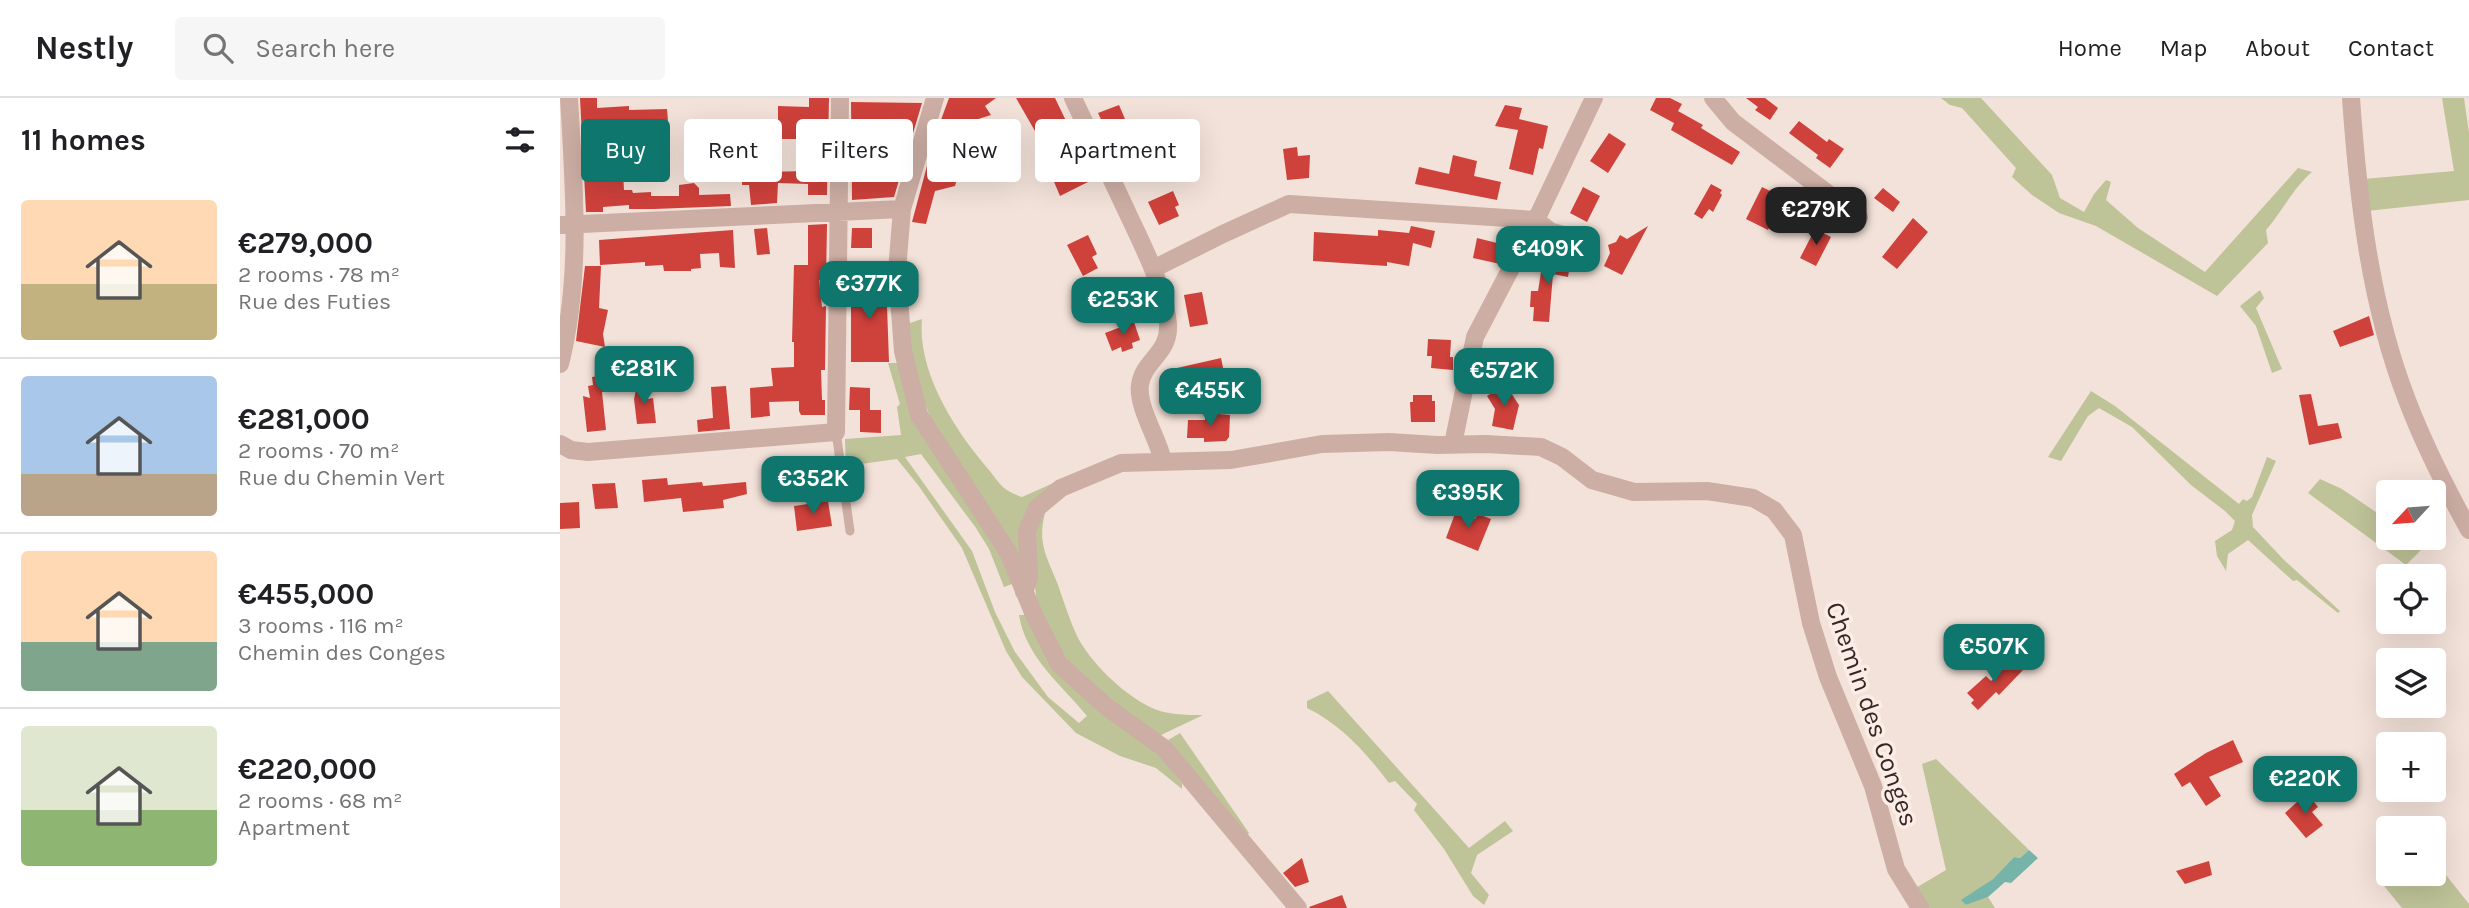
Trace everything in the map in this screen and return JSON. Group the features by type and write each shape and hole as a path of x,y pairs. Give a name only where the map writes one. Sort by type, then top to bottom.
{"street":[{"path":"560,364 570,302 569,98"},
{"path":"560,444 571,450 588,452 836,432 840,98"},
{"path":"935,98 902,209 897,271 899,313 908,376 919,415 1008,552 1059,664 1108,708 1164,748 1298,908"},
{"path":"1073,98 1153,270 1168,328 1165,345 1144,371 1139,388 1163,461"},
{"path":"1453,444 1475,337 1536,220 1594,98"},
{"path":"1713,98 1734,122 1859,217"},
{"path":"2351,98 2364,232 2390,348 2406,398 2429,454 2469,530"},
{"path":"1153,270 1289,204 1536,220 1550,231 1586,242"},
{"path":"568,226 902,209"},
{"name":"Chemin des Conges","path":"1024,592 1029,579 1027,531 1037,508 1061,488 1110,466 1132,461 1231,460 1322,444 1541,447 1562,457 1592,480 1634,492 1707,491 1741,495 1765,504 1782,518 1793,535 1811,623 1828,677 1873,786 1896,869 1920,908"}],"lane":[{"path":"836,432 850,531"}],"green space":[{"path":"1941,98 1981,98 2052,175 2060,198 2084,212 2106,180 2111,182 2106,200 2138,228 2205,272 2298,168 2312,172 2299,185 2266,230 2268,243 2217,296 2096,226 2059,213 2032,195 2012,177 2016,168 1962,108 1950,105"},
{"path":"2442,98 2464,98 2469,133 2469,200 2367,211 2364,179 2454,171"},
{"path":"2260,290 2264,298 2256,308 2282,369 2272,373 2256,326 2240,306"},
{"path":"922,319 926,359 941,400 963,437 1000,483 1022,497 1058,481 1038,498 1026,568 934,426 916,382 907,324"},
{"path":"888,363 900,363 999,548 1012,584 1004,587 989,549 976,528 921,454 905,457 972,551 995,612 1015,652 1048,697 1079,723 1087,716 1046,670 1029,645 1019,615 1027,615 1055,668 1155,748 1182,784 1182,789 1156,768 1120,756 1076,733 1022,677 1006,651 962,548 897,459 846,466 845,439 901,435 897,407 900,404"},
{"path":"2091,391 2115,406 2239,504 2243,499 2247,501 2252,497 2267,457 2276,461 2252,515 2253,527 2284,560 2340,611 2338,613 2297,580 2293,581 2248,540 2228,554 2226,571 2217,556 2215,541 2232,530 2235,521 2191,485 2132,427 2099,408 2088,416 2061,461 2048,457"},
{"path":"2320,479 2342,489 2376,512 2376,543 2308,493"},
{"path":"1042,512 1045,513 1042,533 1047,558 1074,630 1090,656 1118,686 1150,707 1169,713 1203,715 1159,736 1107,699 1063,654 1042,618 1036,594 1033,546"},
{"path":"2386,550 2421,550 2405,564"},
{"path":"1328,691 1469,848 1505,821 1513,831 1477,855 1471,873 1489,895 1484,905 1473,896 1444,849 1414,810 1417,804 1395,781 1389,783 1342,731 1307,708 1307,701"},
{"path":"1180,733 1249,833 1245,838 1168,740"},
{"path":"1936,759 2029,850 2020,858 2014,857 1993,879 1962,900 1966,905 1988,897 1995,908 1927,908 1914,889 1946,870 1922,764"},
{"path":"2446,875 2469,904 2469,908 2402,908 2384,886 2446,886"}],"water":[{"path":"2029,850 2038,858 2011,883 2005,882 1988,897 1966,905 1961,900 1993,879 2014,857 2020,858"}],"building":[{"path":"580,98 597,98 597,108 629,106 629,110 667,109 668,119 581,119"},
{"path":"809,98 829,98 829,119 796,119 796,139 782,139 782,119 778,119 778,106 809,107"},
{"path":"949,98 996,98 985,106 991,115 978,119 941,119"},
{"path":"1016,98 1055,98 1065,119 1035,119 1035,131"},
{"path":"1656,98 1670,98 1682,104 1678,111 1703,125 1701,128 1740,152 1732,165 1671,130 1674,123 1650,110"},
{"path":"1746,98 1765,98 1778,108 1770,120 1755,110 1758,107"},
{"path":"851,102 922,103 913,133 913,119 851,119"},
{"path":"1119,105 1125,119 1101,119 1098,113"},
{"path":"1505,105 1522,108 1519,119 1548,126 1543,149 1539,148 1533,175 1509,169 1518,130 1495,126"},
{"path":"1799,121 1827,142 1829,139 1844,149 1830,168 1789,133"},
{"path":"1609,133 1626,144 1608,173 1590,161"},
{"path":"1297,147 1298,156 1310,155 1309,178 1287,180 1283,149"},
{"path":"1453,155 1477,161 1474,176 1501,182 1497,200 1415,184 1419,167 1449,174"},
{"path":"927,166 927,182 956,182 955,186 935,191 926,224 912,222"},
{"path":"796,171 796,182 827,182 827,195 808,195 808,184 778,183 777,203 751,205 749,185 742,185 742,182 782,182 782,172"},
{"path":"584,182 624,182 624,190 632,190 633,193 651,192 651,196 679,196 679,185 694,183 699,188 699,195 730,194 731,206 629,209 629,205 603,207 603,212 586,212"},
{"path":"852,182 898,182 894,197 852,200"},
{"path":"1054,182 1088,182 1060,196"},
{"path":"1711,184 1722,190 1722,195 1713,212 1709,209 1702,219 1694,214"},
{"path":"1583,187 1600,196 1587,222 1570,213"},
{"path":"1762,187 1821,216 1813,232 1785,219 1784,222 1774,217 1768,230 1746,219"},
{"path":"1883,188 1900,202 1893,212 1874,198"},
{"path":"1173,191 1179,205 1175,207 1179,216 1159,225 1148,202"},
{"path":"1913,218 1928,232 1897,269 1882,257"},
{"path":"827,224 826,280 819,280 822,307 826,306 825,370 821,370 825,415 801,415 799,401 769,402 770,416 751,418 750,388 773,386 771,368 794,367 794,265 808,265 808,225"},
{"path":"1411,226 1435,231 1431,248 1413,243 1409,266 1387,262 1387,266 1313,261 1314,232 1378,236 1378,230 1409,233"},
{"path":"1648,226 1622,275 1604,266 1610,253 1608,245 1616,242 1620,235 1627,239"},
{"path":"767,228 770,254 757,255 754,229"},
{"path":"852,228 872,228 872,248 851,248"},
{"path":"1815,229 1831,237 1816,266 1800,258"},
{"path":"733,230 735,268 720,267 719,253 700,254 701,268 691,271 664,271 663,265 645,266 645,262 600,265 599,240"},
{"path":"1088,235 1097,254 1092,257 1098,268 1083,276 1067,245"},
{"path":"1477,238 1505,245 1500,264 1473,258"},
{"path":"1544,254 1571,258 1568,277 1553,274 1549,322 1533,321 1534,307 1530,307 1531,291 1538,291"},
{"path":"585,266 601,266 599,308 608,310 603,334 605,347 576,341"},
{"path":"851,278 886,278 889,362 851,362"},
{"path":"1202,292 1208,324 1190,327 1184,295"},
{"path":"2369,316 2374,335 2340,347 2333,331"},
{"path":"1134,322 1140,340 1132,343 1133,348 1122,352 1121,347 1112,351 1105,333"},
{"path":"1428,339 1451,340 1450,357 1453,357 1453,370 1431,368 1432,356 1427,356"},
{"path":"1221,358 1227,386 1183,393 1177,368"},
{"path":"610,362 613,391 602,392 606,430 587,432 583,396 590,398 588,386 593,385 592,377 599,376 598,363"},
{"path":"1505,384 1519,405 1513,430 1492,426 1495,409 1487,396"},
{"path":"647,385 648,399 653,398 656,423 637,424 634,399 637,386"},
{"path":"726,386 730,429 698,432 697,420 713,418 711,387"},
{"path":"850,387 870,388 870,410 881,410 881,433 860,432 860,410 849,410"},
{"path":"2311,394 2318,426 2338,423 2342,438 2309,445 2299,395"},
{"path":"1413,395 1432,395 1432,401 1435,401 1435,422 1411,422 1410,402 1413,402"},
{"path":"1205,413 1230,415 1229,437 1226,441 1204,442 1204,438 1187,438 1188,420 1205,420"},
{"path":"820,459 824,476 796,483 792,465"},
{"path":"667,478 668,485 702,482 703,486 746,482 747,494 723,500 724,508 683,512 681,498 644,502 642,480"},
{"path":"615,483 618,508 595,509 592,484"},
{"path":"828,501 832,526 797,531 794,506"},
{"path":"579,502 580,528 560,529 560,503"},
{"path":"1456,511 1475,519 1478,514 1491,519 1478,551 1446,538"},
{"path":"2012,658 2023,670 1999,695 1996,692 1978,710 1967,693 1986,676 1991,681"},
{"path":"2233,740 2243,762 2209,777 2221,796 2206,806 2190,782 2182,787 2174,774 2206,753"},
{"path":"2307,793 2318,807 2312,812 2323,825 2306,838 2285,813"},
{"path":"1302,858 1309,882 1295,887 1283,873"},
{"path":"2209,861 2212,875 2185,884 2176,871"},
{"path":"1342,895 1347,908 1309,907"}]}
